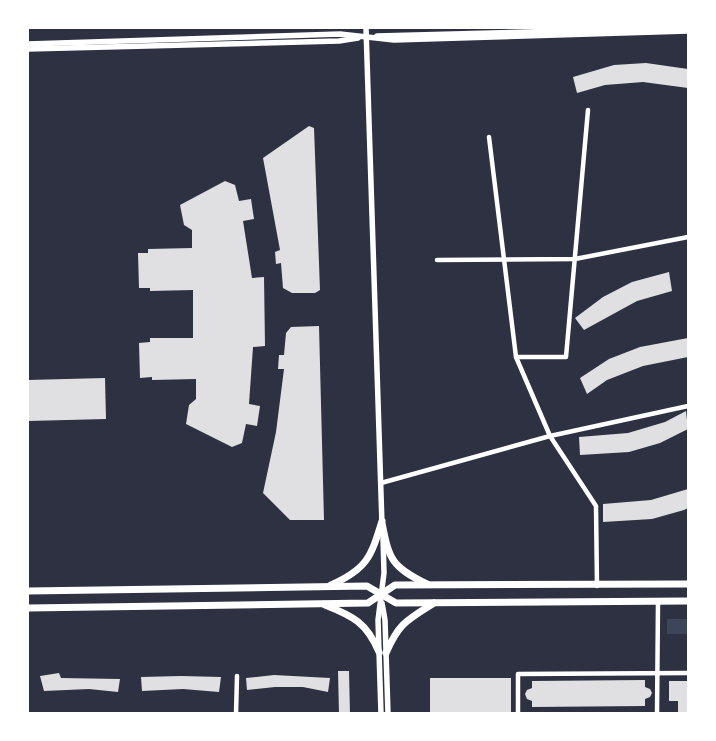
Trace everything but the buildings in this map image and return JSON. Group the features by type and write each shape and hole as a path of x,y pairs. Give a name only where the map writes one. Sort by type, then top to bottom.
{"main road":[{"path":"382,521 387,553 398,567 429,585"},
{"path":"326,587 350,577 361,568 372,554 382,521"},
{"path":"28,608 368,603 395,585 598,586 688,584"},
{"path":"28,591 367,586 381,596 396,603 688,601"},
{"path":"322,604 350,615 363,625 383,653 401,624 434,603"}],"street":[{"path":"366,28 384,573 381,596 385,620 381,714"},
{"path":"28,49 339,41 394,34 677,28"},
{"path":"28,44 340,34 394,40 688,32"},
{"path":"516,357 566,357 588,110"},
{"path":"489,137 516,357 550,436 596,506 598,586"},
{"path":"437,260 504,258 575,259 688,237"},
{"path":"381,483 550,436 688,406"},
{"path":"657,714 658,602"},
{"path":"383,653 388,714"},
{"path":"518,714 518,674 688,673"},
{"path":"236,714 237,676"}],"shaded area":[{"path":"667,619 688,619 688,634 667,634"}]}
